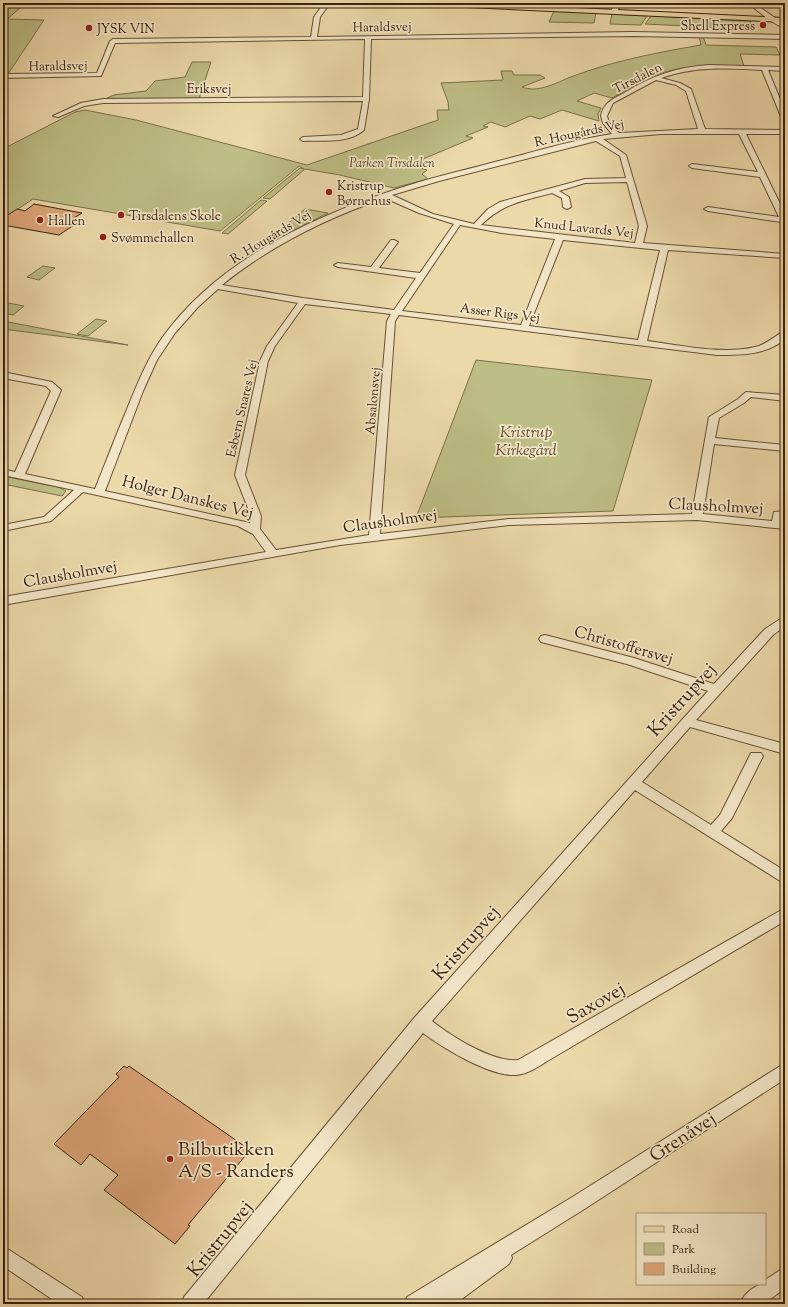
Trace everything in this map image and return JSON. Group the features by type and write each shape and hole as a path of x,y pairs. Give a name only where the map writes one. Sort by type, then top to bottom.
{"main road":[{"path":"424,3 499,5 785,20"}],"street":[{"path":"314,38 317,17 327,3"},
{"path":"614,12 618,3"},
{"path":"744,3 752,3 771,19 785,27"},
{"name":"Haraldsvej","path":"3,76 99,75 113,41 632,34 785,37"},
{"path":"303,139 341,137 354,134 361,130 366,100 368,37"},
{"name":"Tirsdalen","path":"617,135 606,124 603,117 605,109 611,102 656,78 676,70 691,68 785,69"},
{"path":"764,68 785,119"},
{"path":"656,78 678,84 689,90 702,131"},
{"name":"Eriksvej","path":"56,116 84,104 103,101 366,100"},
{"name":"R. Hougårds Vej","path":"99,492 149,364 180,321 216,286 247,262 293,234 323,220 405,188 617,135 662,131 785,132"},
{"path":"742,132 785,221"},
{"path":"598,139 623,155 643,226 638,246"},
{"path":"692,166 763,176"},
{"path":"476,226 491,211 503,204 585,181 631,180"},
{"path":"552,190 565,197 567,207"},
{"name":"Knud Lavards Vej","path":"385,195 417,210 458,223 476,226 664,249 785,256"},
{"path":"708,209 785,221"},
{"name":"Absalonsvej","path":"374,537 391,321 395,312 458,223"},
{"path":"524,328 560,237"},
{"path":"374,270 394,242"},
{"path":"642,343 664,249"},
{"path":"338,265 421,276"},
{"name":"Asser Rigs Vej","path":"216,286 303,301 642,343 732,352 760,349 783,338"},
{"name":"Esbern Snares Vej","path":"255,528 256,516 240,475 264,361 271,346 303,301"},
{"path":"3,375 49,384 56,390 19,475"},
{"path":"697,517 714,417 722,410 743,402 749,394 785,398"},
{"path":"709,440 785,448"},
{"name":"Holger Danskes Vej","path":"3,472 241,523 255,528 262,535 273,554"},
{"path":"3,528 32,524 47,519 57,512 82,488"},
{"path":"781,525 778,514 785,514"},
{"name":"Clausholmvej","path":"3,601 374,537 509,522 697,517 781,525"},
{"name":"Kristrupvej","path":"191,1304 421,1022 632,782 688,722 716,689 769,632 785,620"},
{"name":"Christoffersvej","path":"545,639 630,661 716,689"},
{"path":"688,722 785,748"},
{"path":"712,832 725,818 756,756"},
{"path":"632,782 785,878"},
{"name":"Saxovej","path":"421,1022 450,1041 489,1063 516,1068 542,1055 785,914"},
{"name":"Grenåvej","path":"414,1304 580,1202 785,1070"},
{"name":"Grenåvej","path":"439,1304 580,1202"},
{"path":"3,1255 75,1304"},
{"path":"749,1304 785,1276"}],"green space":[{"path":"3,3 35,3 25,4 7,19 44,20 8,74 3,75"},
{"path":"554,11 596,13 594,23 549,22"},
{"path":"612,14 647,16 641,25 610,24"},
{"path":"651,16 751,21 749,29 645,24"},
{"name":"Parken Tirsdalen","path":"699,36 703,36 706,45 776,47 780,55 740,54 744,66 701,66 669,71 653,76 612,98 594,93 577,101 601,108 598,114 599,121 562,110 540,119 530,116 505,127 491,122 483,126 488,127 466,136 473,138 423,159 423,161 426,162 418,165 418,167 427,170 422,174 428,179 394,188 340,175 305,169 270,199 263,198 300,168 304,169 299,166 220,231 33,199 3,219 3,149 75,112 85,110 136,120 307,165 438,120 437,110 449,110 448,102 441,83 503,80 501,71 512,71 514,75 540,75 545,78 522,87 534,89 551,85 584,72 617,62 650,54 701,45"},
{"path":"192,62 211,62 199,99 103,100 114,95 146,91 155,81 185,77"},
{"path":"261,200 267,201 228,234 222,233"},
{"path":"305,209 328,213 270,242 267,241"},
{"path":"43,266 55,268 39,280 27,277"},
{"path":"3,302 24,306 13,315 3,313"},
{"path":"96,319 107,321 88,336 77,334"},
{"path":"3,321 128,345 3,329"},
{"name":"Kristrup Kirkegård","path":"476,360 652,380 613,511 416,518"},
{"path":"3,476 58,487 66,491 62,496 3,484"}],"building":[{"name":"Hallen","path":"34,204 82,213 72,219 80,221 59,235 3,225 3,218 17,209 25,211"},
{"name":"Bilbutikken A/S - Randers","path":"124,1066 127,1068 129,1066 250,1150 188,1225 190,1226 175,1244 104,1190 118,1175 90,1154 81,1165 54,1144 119,1077 116,1074"}],"place":[{"name":"Shell Express","path":"763,25"},
{"name":"JYSK VIN","path":"89,28"},
{"name":"Kristrup Børnehus","path":"329,192"},
{"name":"Tirsdalens Skole","path":"121,215"},
{"name":"Hallen","path":"40,220"},
{"name":"Svømmehallen","path":"103,237"},
{"name":"Bilbutikken A/S - Randers","path":"170,1159"}]}
